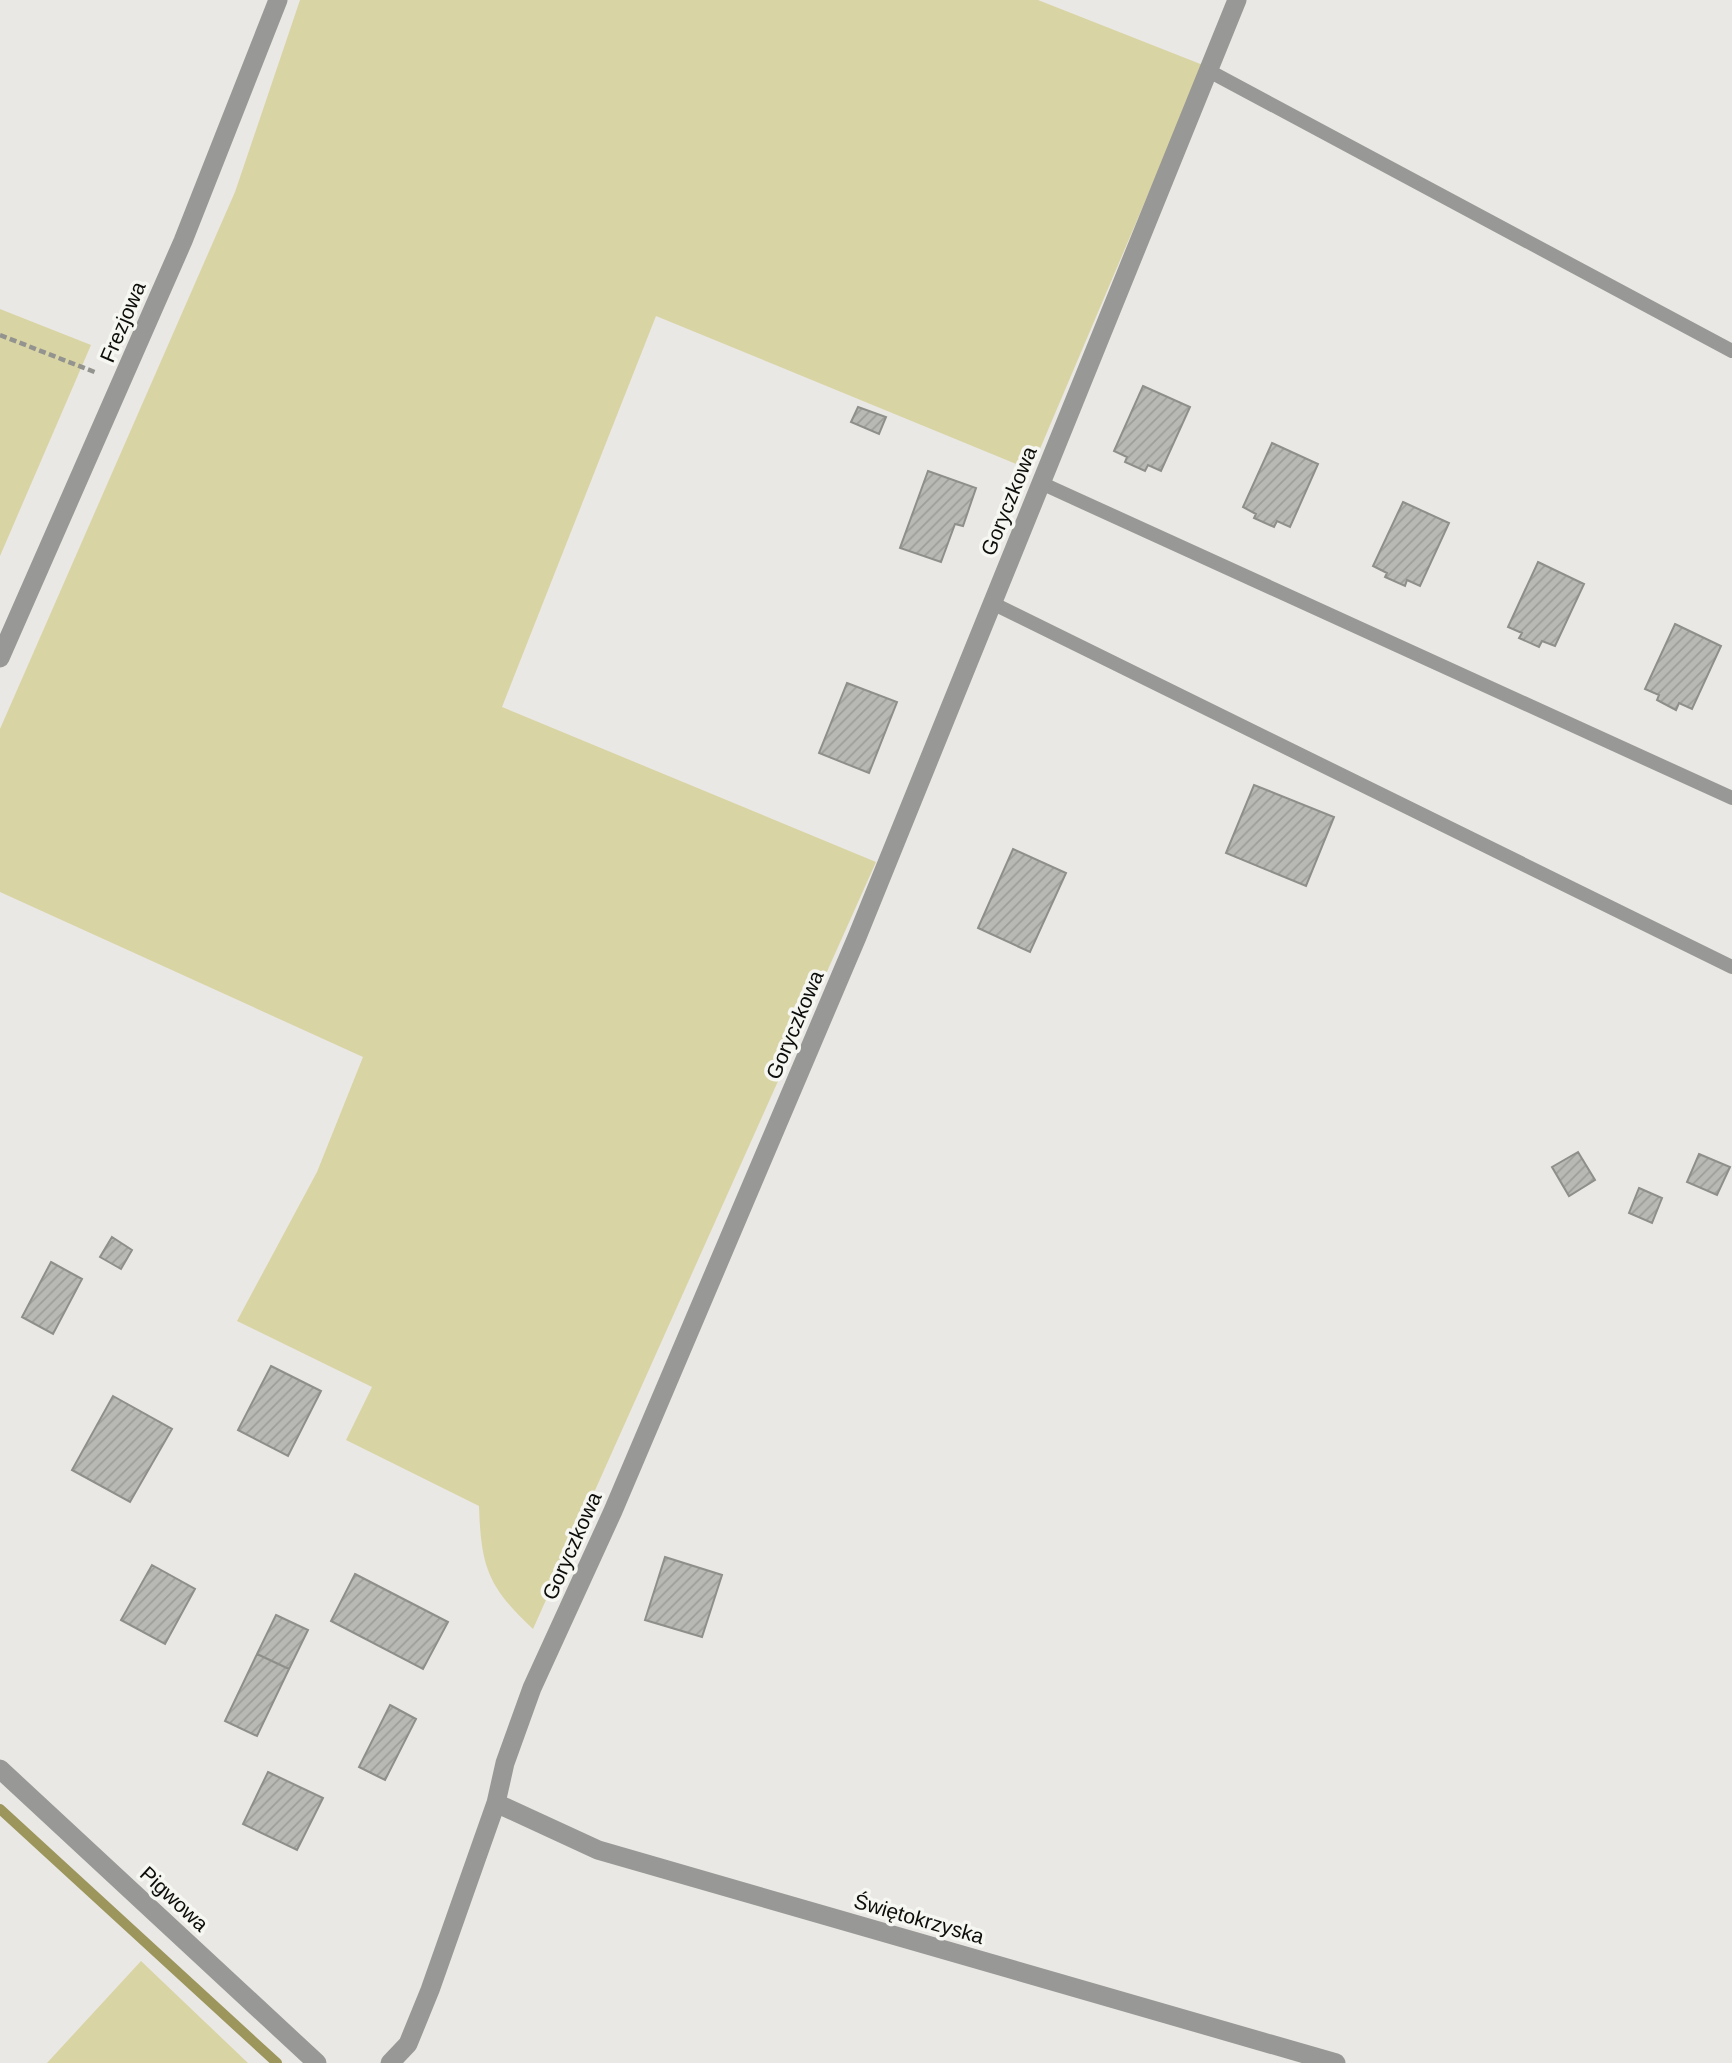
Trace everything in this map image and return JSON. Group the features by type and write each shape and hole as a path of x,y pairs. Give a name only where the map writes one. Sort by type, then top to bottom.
{"street":[{"name":"Frezjowa","path":"0,658 183,241 278,0"},
{"name":"Goryczkowa","path":"390,2063 408,2044 425,2001 496,1802 505,1763 532,1688 613,1511 857,937 1237,0"},
{"name":"Pigwowa","path":"0,1769 317,2063"},
{"name":"Świętokrzyska","path":"496,1802 598,1850 1336,2063"}],"lane":[{"path":"1209,71 1732,351"},
{"path":"1041,483 1732,798"},
{"path":"992,603 1732,967"}],"path":[{"path":"0,335 122,382"}],"shaded area":[{"path":"300,0 1038,0 1203,65 1031,470 656,316 502,707 876,862 533,1629 506,1601 490,1575 482,1545 479,1506 346,1440 372,1387 237,1321 317,1172 363,1057 0,892 0,729 235,192"},
{"path":"0,309 91,345 0,556"},
{"path":"141,1961 248,2063 47,2063"}],"building":[{"path":"1143,386 1190,407 1161,471 1148,465 1145,471 1125,462 1127,457 1114,451"},
{"path":"858,407 886,417 879,434 851,422"},
{"path":"1272,443 1318,464 1290,527 1277,521 1274,527 1254,518 1256,514 1243,507"},
{"path":"928,471 976,488 963,526 955,524 941,562 900,548"},
{"path":"1403,502 1449,523 1420,586 1407,580 1405,586 1385,577 1387,573 1373,566"},
{"path":"1538,562 1584,584 1555,646 1542,641 1539,647 1519,638 1522,633 1508,627"},
{"path":"1675,624 1721,646 1692,709 1679,703 1676,710 1657,700 1659,695 1645,689"},
{"path":"847,683 897,702 869,773 819,753"},
{"path":"1254,785 1334,817 1306,886 1226,853"},
{"path":"1013,849 1066,873 1030,952 978,928"},
{"path":"1578,1152 1595,1180 1569,1196 1552,1167"},
{"path":"1699,1154 1730,1167 1717,1195 1687,1182"},
{"path":"1639,1188 1662,1198 1652,1223 1629,1213"},
{"path":"112,1237 132,1250 121,1269 100,1257"},
{"path":"51,1262 82,1279 53,1334 22,1317"},
{"path":"271,1366 321,1391 288,1456 238,1430"},
{"path":"113,1396 172,1429 130,1502 72,1470"},
{"path":"665,1557 722,1575 702,1637 645,1620"},
{"path":"152,1565 195,1589 165,1644 121,1620"},
{"path":"355,1574 448,1622 423,1669 331,1621"},
{"path":"276,1615 308,1630 289,1669 257,1654"},
{"path":"257,1654 289,1669 257,1736 225,1721"},
{"path":"390,1705 416,1719 385,1780 359,1767"},
{"path":"268,1772 323,1798 297,1850 243,1824"}],"waterway":[{"path":"0,1809 277,2063"}]}
